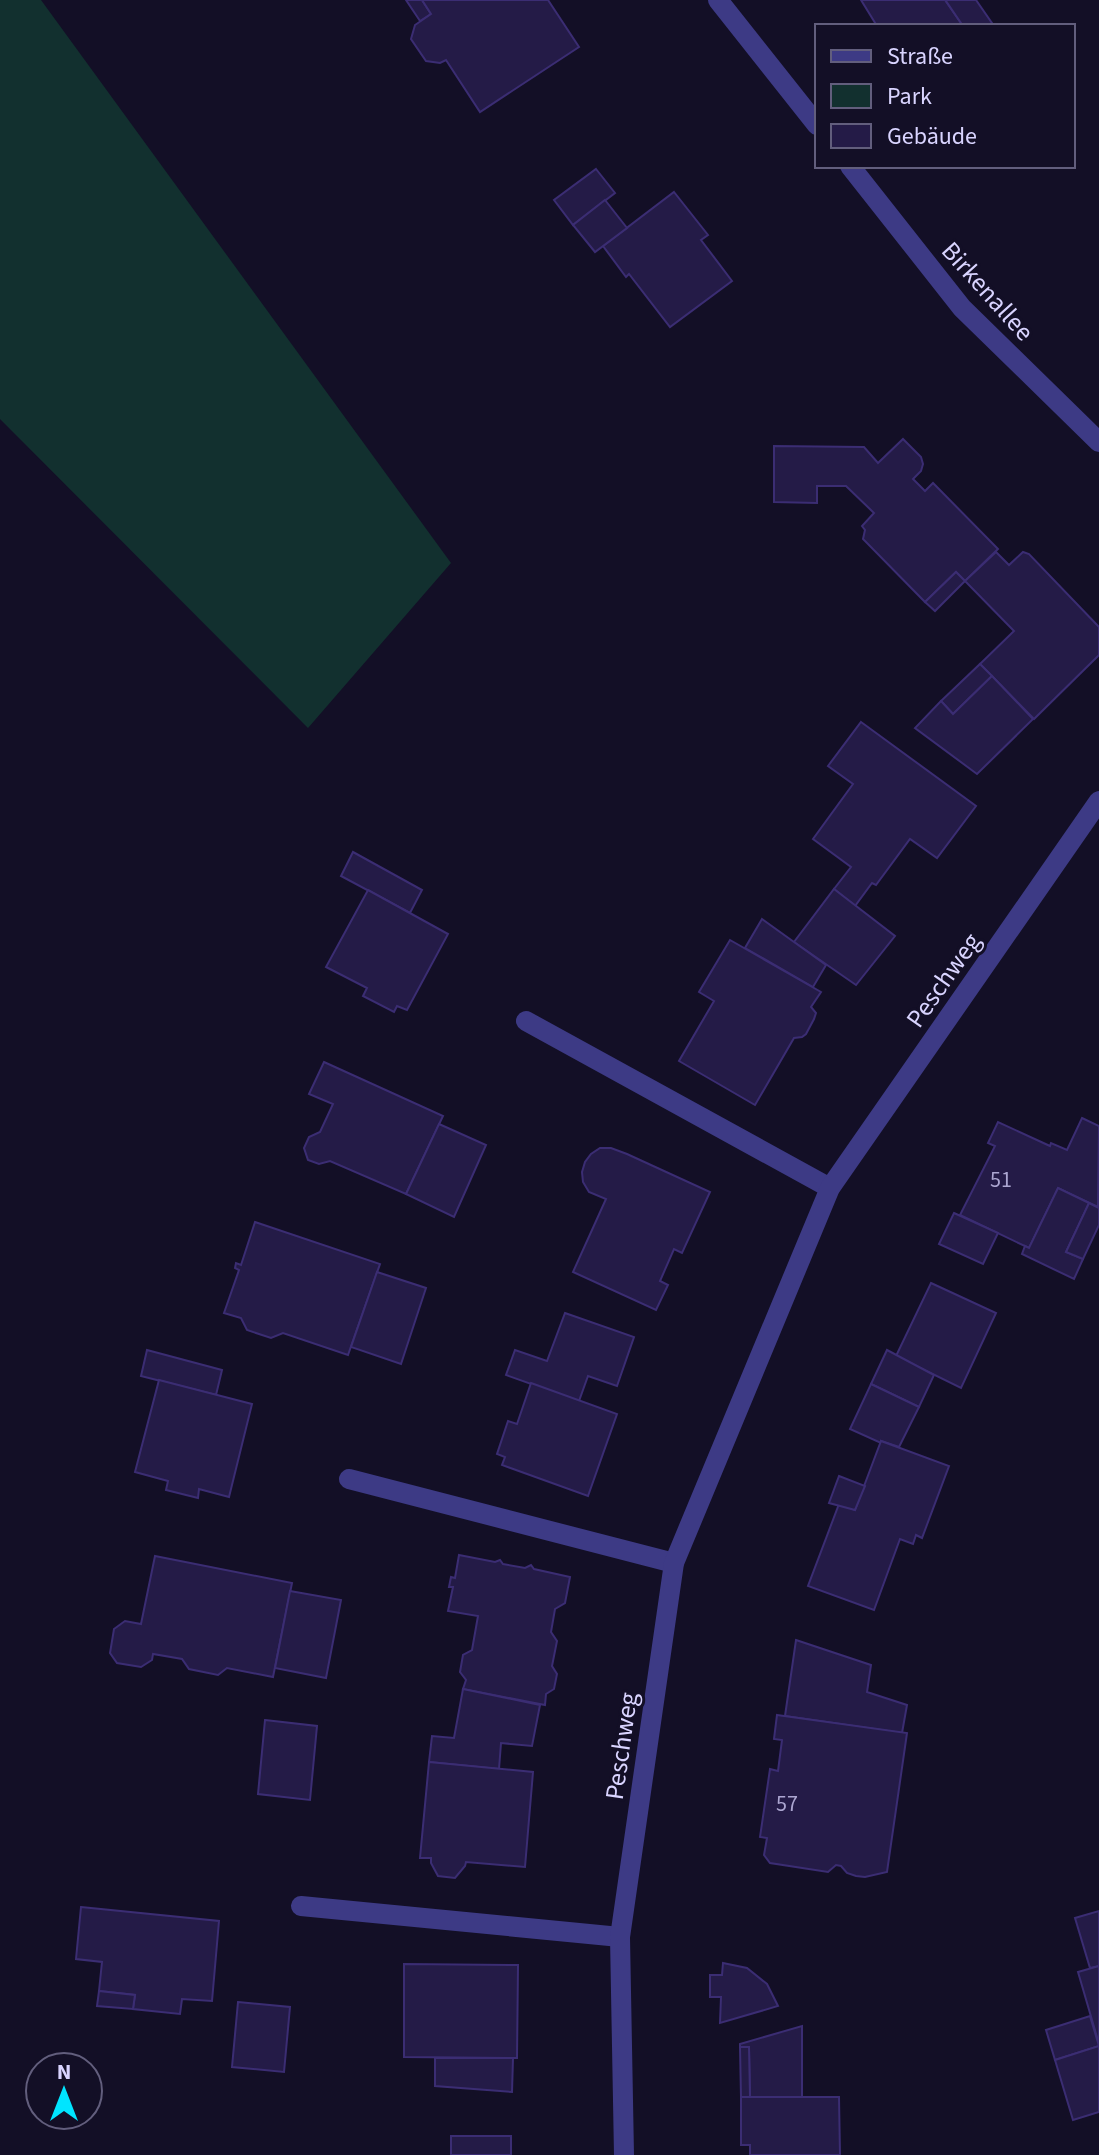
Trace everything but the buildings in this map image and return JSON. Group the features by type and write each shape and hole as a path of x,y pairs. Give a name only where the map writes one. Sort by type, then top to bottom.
{"street":[{"path":"718,0 815,122"},
{"name":"Birkenallee","path":"852,168 962,308 1099,442"},
{"name":"Peschweg","path":"624,2155 620,1937 674,1563 830,1188 1099,801"},
{"path":"526,1021 830,1188"},
{"path":"349,1479 674,1563"},
{"path":"301,1906 620,1937"}],"green space":[{"path":"0,0 41,0 451,563 308,728 0,419"}]}
